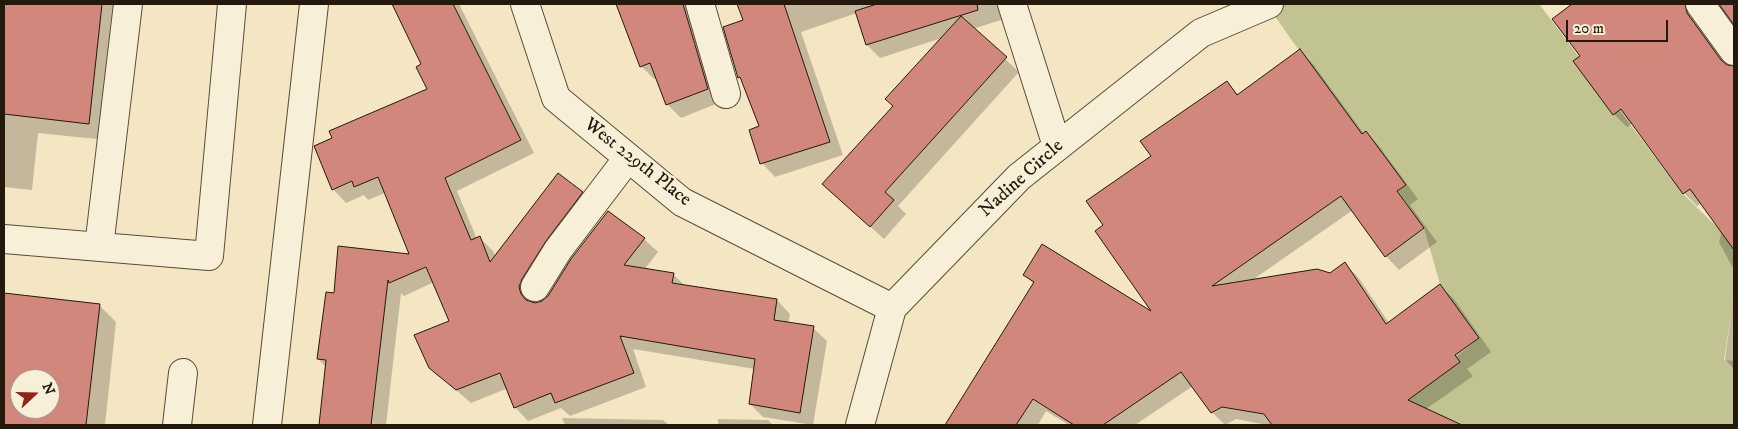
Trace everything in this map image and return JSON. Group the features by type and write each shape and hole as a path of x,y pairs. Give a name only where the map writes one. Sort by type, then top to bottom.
{"street":[{"path":"99,247 128,4"},
{"path":"4,239 209,256 232,4"},
{"path":"267,425 314,4"},
{"name":"West 229th Place","path":"525,4 556,98 628,158 682,202 892,308"},
{"path":"700,4 726,94"},
{"path":"1012,4 1057,146"},
{"name":"Nadine Circle","path":"860,425 892,308 1019,177 1201,33 1269,4"},
{"path":"1700,4 1734,51"},
{"path":"535,287 558,250 628,158"},
{"path":"177,425 183,373"}],"green space":[{"path":"1539,4 1683,194 1718,228 1734,249 1734,294 1724,360 1734,361 1734,425 1438,425 1398,405 1479,338 1440,284 1424,228 1267,5"}],"building":[{"path":"4,4 102,4 89,124 4,114"},
{"path":"392,4 453,4 521,140 445,178 471,240 480,236 490,262 558,173 583,192 546,241 522,279 519,287 521,294 526,300 535,303 542,301 548,296 571,259 608,211 645,238 624,265 674,273 672,283 777,299 774,320 814,326 800,413 749,404 755,359 620,336 634,373 555,403 551,393 514,408 500,373 456,390 429,368 414,335 449,321 426,267 389,283 388,280 371,425 319,425 326,360 317,359 326,292 334,293 338,246 409,254 378,177 354,187 352,181 332,190 314,146 332,138 329,131 427,89 416,67 421,64"},
{"path":"616,4 683,4 708,89 666,105 650,63 640,67"},
{"path":"737,4 784,4 830,142 760,164 749,130 759,126 740,77 738,78 723,27 743,20"},
{"path":"877,4 977,4 978,10 866,45 855,11"},
{"path":"1572,4 1685,4 1687,13 1721,60 1727,65 1734,66 1734,250 1690,189 1683,194 1621,109 1613,115 1573,61 1580,56 1552,19"},
{"path":"1719,4 1734,4 1734,25"},
{"path":"961,16 1007,57 885,192 894,200 870,227 822,184 893,106 885,99"},
{"path":"1300,49 1362,134 1366,131 1406,185 1397,191 1424,228 1385,257 1341,196 1212,286 1317,269 1330,273 1345,262 1386,324 1440,284 1479,338 1455,355 1460,362 1408,400 1462,425 1272,425 1264,414 1222,407 1211,413 1181,372 1103,425 1074,425 1033,399 1016,425 945,425 1034,282 1023,275 1042,244 1151,311 1095,231 1103,225 1086,201 1151,156 1140,141 1227,81 1237,95"},
{"path":"4,293 100,304 86,425 4,425"}]}
